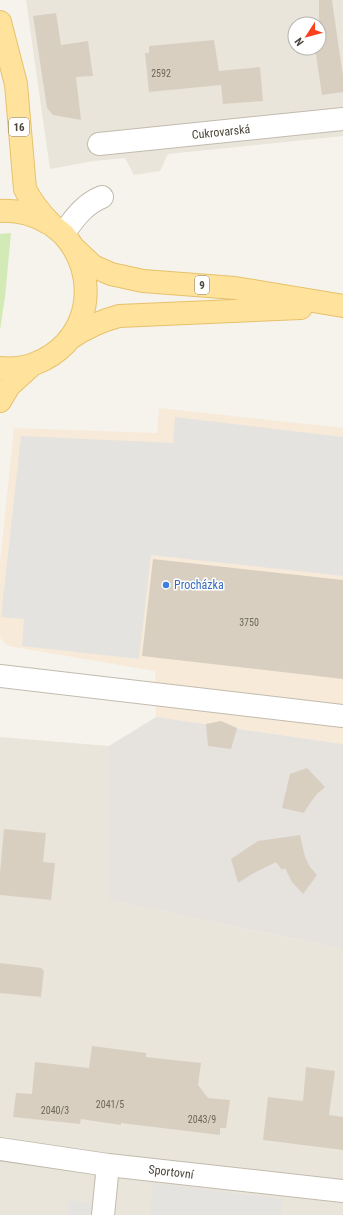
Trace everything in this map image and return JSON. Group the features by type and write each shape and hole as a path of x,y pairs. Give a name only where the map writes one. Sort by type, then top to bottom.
{"main road":[{"name":"16","path":"0,22 16,84 25,189 31,201 63,235"},
{"name":"9","path":"0,211 25,213 39,218 63,235 93,266 111,274 143,281 235,288 341,306"},
{"name":"9","path":"63,235 83,267 86,288 83,310 75,330 69,339"},
{"name":"9","path":"0,368 20,368 33,364 53,354 69,339 83,330 103,320 119,316 142,314 236,312 341,306"},
{"name":"9","path":"0,401 9,386 33,364"}],"street":[{"name":"Cukrovarská","path":"99,144 343,120"},
{"path":"63,235 78,213 86,205 102,197"},
{"path":"0,676 343,716"},
{"name":"Sportovní","path":"0,1149 108,1164 343,1191"},
{"path":"102,1215 108,1164"}],"shaded area":[{"path":"26,0 343,0 343,136 168,154 160,171 134,175 125,158 94,161 50,169"},
{"path":"159,408 343,428 343,744 156,717 155,671 8,646 0,638 0,562 14,428 157,433"},
{"path":"175,417 343,437 343,576 151,555 139,659 22,646 24,619 1,617 21,436 173,443"},
{"path":"156,717 343,744 343,949 110,900 109,746"},
{"path":"0,737 109,746 111,900 343,949 343,1215 0,1215"},
{"path":"153,1183 283,1199 281,1215 150,1215"},
{"path":"69,1200 95,1204 94,1215 67,1215"}],"green space":[{"path":"11,233 5,297 0,330 0,234"}],"building":[{"path":"319,0 332,0 343,77 343,92 322,95 316,56 327,56 327,16 319,16"},
{"path":"56,13 61,45 88,41 93,76 76,77 81,120 53,115 47,108 33,16"},
{"path":"214,40 219,71 260,67 263,101 223,104 221,85 149,92 145,53 149,53 149,46"},
{"path":"153,559 343,580 343,679 142,656"},
{"path":"221,721 237,728 231,749 208,746 206,724"},
{"path":"307,768 325,787 317,794 304,813 282,808 290,774"},
{"path":"4,829 46,833 43,862 55,863 51,900 0,895 0,873"},
{"path":"300,835 305,857 310,867 317,875 303,894 292,882 285,868 282,870 276,862 238,883 231,859 258,841"},
{"path":"0,963 42,968 42,970 44,970 41,997 0,993"},
{"path":"92,1046 146,1053 146,1057 201,1063 198,1085 208,1098 230,1100 226,1128 220,1128 220,1135 121,1123 121,1125 81,1119 80,1124 13,1117 16,1093 32,1094 35,1062 89,1068"},
{"path":"306,1067 335,1071 329,1115 343,1117 343,1150 263,1140 268,1097 303,1101"}],"place":[{"name":"Procházka","path":"166,585"}]}
